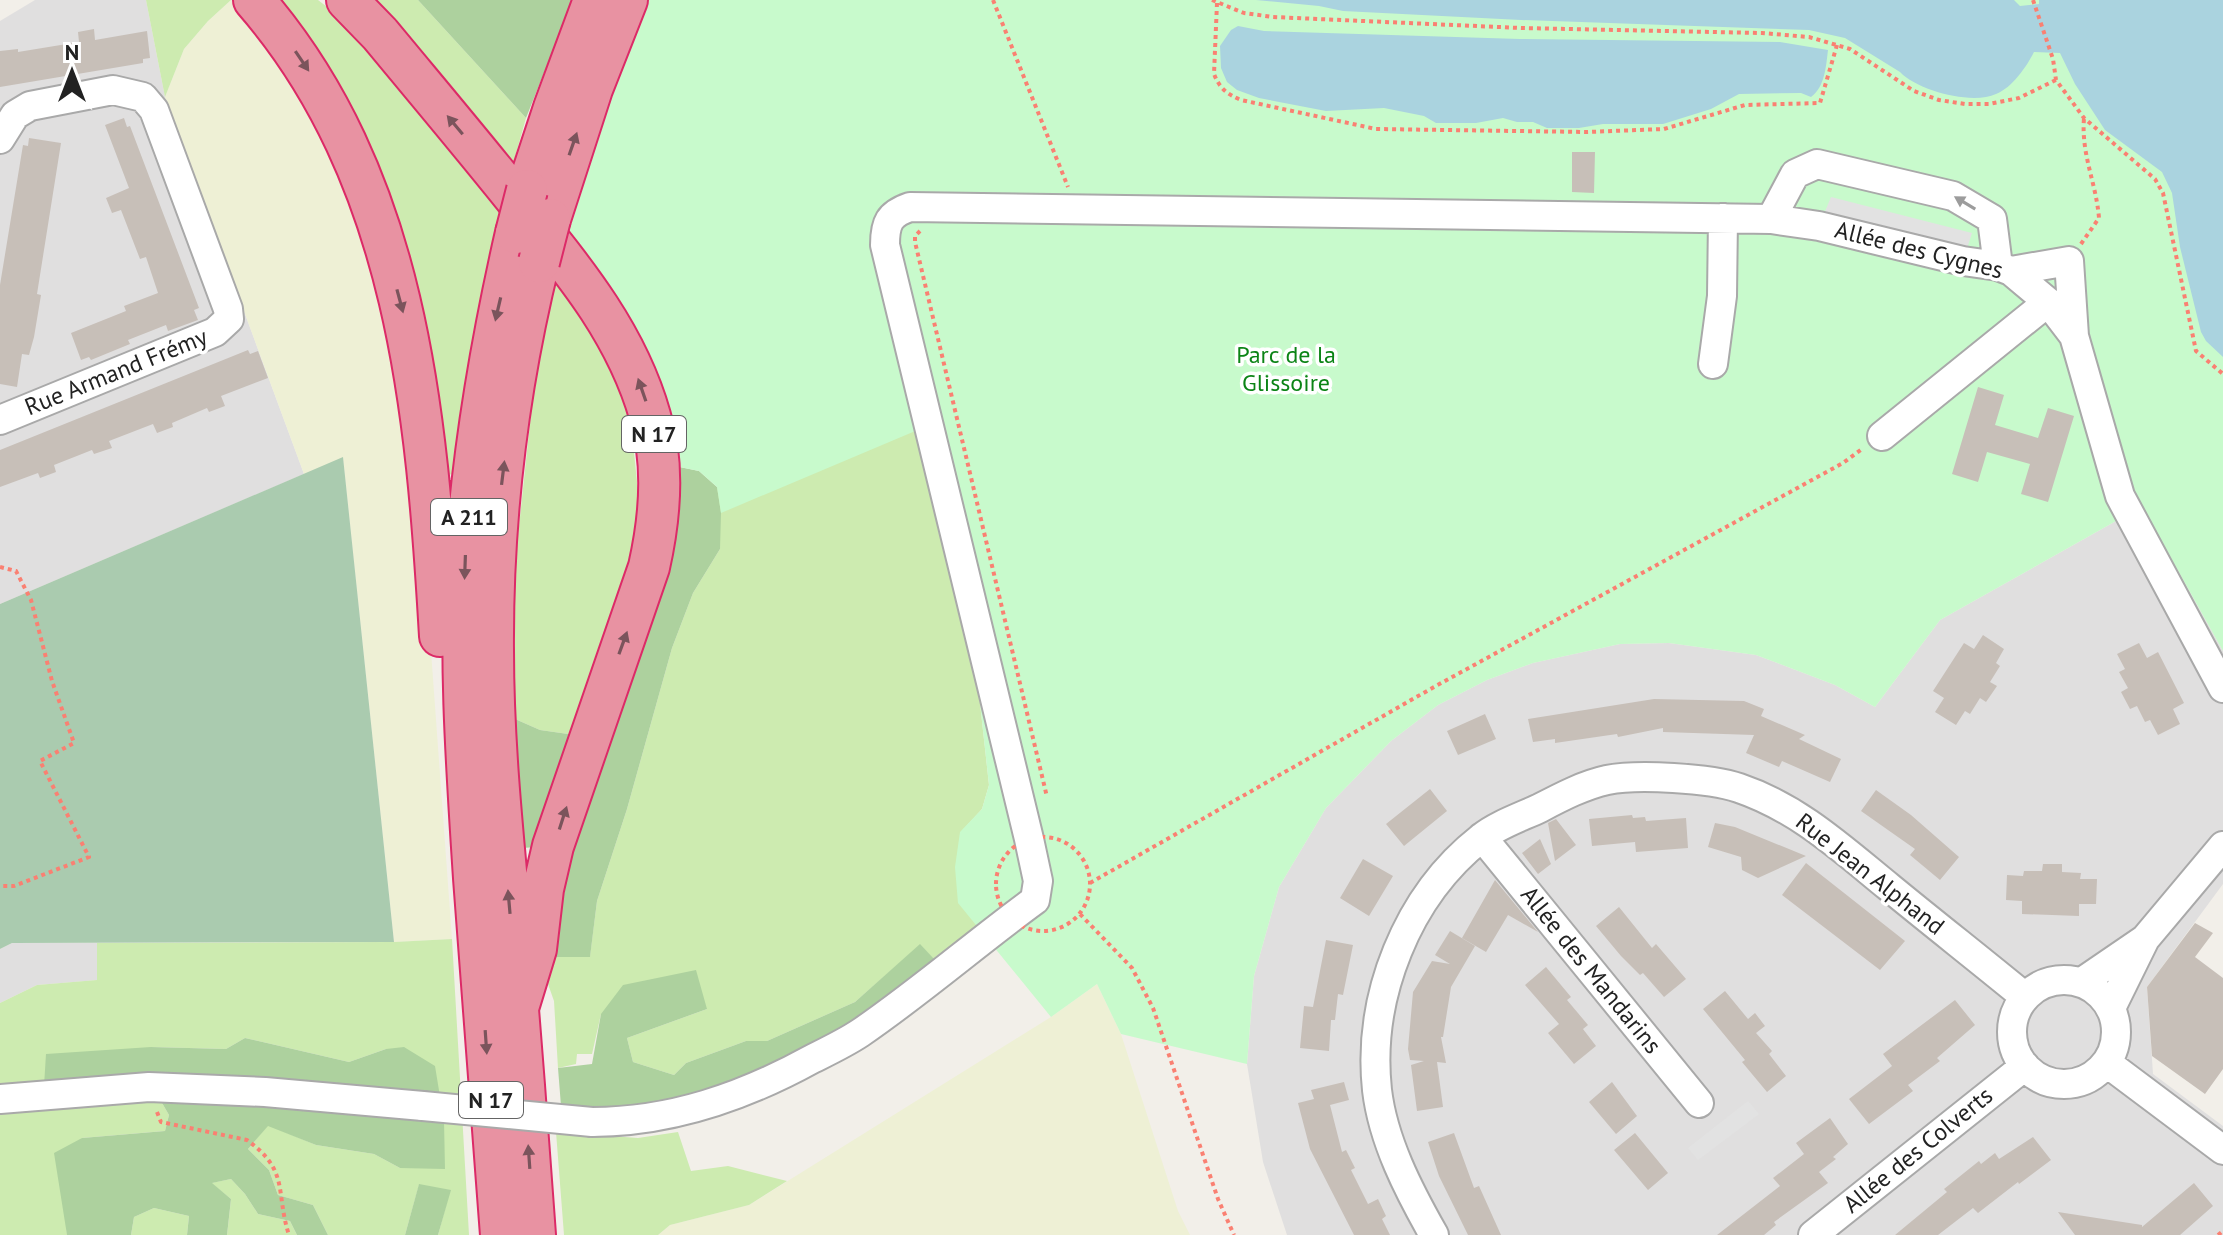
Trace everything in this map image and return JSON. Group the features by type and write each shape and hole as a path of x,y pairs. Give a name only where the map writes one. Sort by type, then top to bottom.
{"highway":[{"name":"N 17","path":"254,0 306,67 328,107 364,185 386,250 408,333 427,452 446,734 469,805 501,1235"},
{"name":"N 17","path":"347,0 380,34 564,259 612,326 636,373 651,419 658,464 657,532 649,567 553,846 543,889 536,949 518,1008 535,1235"},
{"name":"A 211","path":"518,1008 496,747 494,597 501,487 526,316 533,226 554,108 594,0"},
{"name":"A 211","path":"469,805 464,706 466,552 474,463 490,349 533,226 627,0"}],"street":[{"name":"Rue Armand Frémy","path":"0,139 15,115 30,106 113,90 143,97 154,110 228,309 229,319 215,332 0,420"},
{"path":"1771,219 1795,174 1817,164 1953,196 1992,219 2004,268 2069,261 2074,336"},
{"name":"Allée des Cygnes","path":"149,1087 265,1092 592,1122 626,1122 660,1117 713,1105 773,1080 858,1034 1035,900 1038,892 1035,864 885,245 885,227 890,217 910,207 1771,219 1819,226 2004,268 2048,302 2074,336 2120,496 2223,688"},
{"path":"1713,364 1722,296 1723,218"},
{"path":"1882,436 2048,302"},
{"name":"Rue Jean Alphand","path":"1434,1235 1412,1196 1392,1148 1377,1091 1376,1043 1382,992 1403,936 1438,880 1482,837 1565,795 1608,780 1665,777 1737,787 1803,817 2025,997"},
{"name":"Allée des Mandarins","path":"1482,837 1699,1103"},
{"path":"2111,1008 2145,939 2223,846"},
{"path":"2082,982 2145,939"},
{"path":"2061,980 2082,982 2100,993 2111,1008 2117,1026 2115,1045 2107,1063 2089,1078 2066,1084 2043,1080 2025,1066 2015,1050 2012,1032 2015,1014 2025,997 2041,985 2061,980"},
{"path":"2107,1063 2223,1150"},
{"name":"Allée des Colverts","path":"1813,1235 2025,1066"},
{"path":"0,1099 149,1087"}],"path":[{"path":"993,0 1078,210"},
{"path":"2033,0 2053,59 2056,80 2084,118 2155,179 2163,193 2196,351 2223,374"},
{"path":"1837,45 1820,103 1745,105 1664,129 1587,132 1376,129 1241,100 1226,93 1218,85 1214,74 1214,2 1244,13 1273,17 1809,37 1837,45 1850,49 1914,91 1939,100 1965,104 1989,104 2019,98 2056,80"},
{"path":"2069,261 2099,218 2097,193 2085,159 2084,118"},
{"path":"928,229 917,232 915,242 1048,802"},
{"path":"1090,883 1448,679 1843,463 1882,436"},
{"path":"0,567 16,571 31,600 52,681 74,743 40,761 89,857 14,886 0,886"},
{"path":"1052,828 1052,838"},
{"path":"1080,914 1132,968 1153,1008 1218,1199 1234,1235"},
{"path":"149,1087 161,1122 247,1140 258,1148 274,1166 289,1235"},
{"path":"2218,1235 2223,1231"}],"shaded area":[{"path":"35,0 146,0 165,97 304,474 0,604 0,21"},
{"path":"1831,197 1972,233 1963,261 1819,226"},
{"path":"2144,510 2223,651 2223,884 2147,987 2153,1074 2223,1126 2223,1235 1287,1235 1263,1162 1247,1064 1254,976 1279,887 1326,808 1391,741 1438,705 1487,680 1533,663 1620,644 1669,643 1756,655 1835,685 1875,707 1940,620 2116,521"},
{"path":"12,943 97,943 98,980 37,985 0,1003 0,949"},
{"path":"1748,1101 1759,1114 1698,1160 1688,1148"}],"green space":[{"path":"146,0 231,0 184,49 165,97"},
{"path":"231,0 276,52 352,193 390,319 421,514 452,939 394,942 343,458 304,474 165,97 184,49"},
{"path":"274,0 318,0 344,20 501,208 476,321 454,474 445,475 387,193 351,108 314,46"},
{"path":"357,0 418,0 526,118 510,175"},
{"path":"418,0 573,0 526,118"},
{"name":"Parc de la Glissoire","path":"643,0 2223,0 2223,651 2144,510 2116,521 1940,620 1875,707 1835,685 1756,655 1669,643 1620,644 1533,663 1487,680 1438,705 1391,741 1326,808 1279,887 1254,976 1247,1064 1121,1034 1097,984 1051,1017 958,903 955,867 960,832 982,809 989,785 978,685 920,429 721,513 717,487 699,471 665,464 566,243 585,169"},
{"path":"1268,207 978,685 989,785 982,809 960,833 979,929 937,962 920,945 855,1002 767,1041 746,1041 686,1063 674,1075 633,1062 627,1038 707,1009 601,1014 592,1054 577,1054 576,1064 558,1068 554,1001 548,984 548,957 590,956 597,901 627,809 672,648 693,593 720,549 717,487"},
{"path":"557,277 602,344 631,423 640,511 631,565 575,735 540,730 515,719 515,564 538,348"},
{"path":"343,457 394,942 12,943 0,949 0,604"},
{"path":"665,464 699,471 717,487 721,513 720,549 693,593 672,648 627,809 597,901 590,957 548,957 552,909"},
{"path":"515,719 540,730 575,735 538,847 522,848"},
{"path":"452,939 469,1235 438,1235 448,1198 419,1185 405,1235 328,1235 313,1205 278,1195 269,1170 248,1149 268,1125 316,1145 374,1154 400,1168 386,1049 349,1062 245,1038 226,1049 151,1047 147,1077 169,1115 165,1131 82,1138 66,1214 67,1235 0,1235 0,1003 37,985 97,980 97,943"},
{"path":"920,944 937,962 847,1028 780,1062 720,1087 657,1103 593,1108 561,1106 558,1068 592,1064 601,1014 623,985 696,970 707,1009 627,1038 633,1062 674,1075 686,1063 746,1041 767,1041 855,1002"},
{"path":"1097,984 1121,1034 1178,1211 1190,1235 658,1235 670,1225 749,1205 1051,1017"},
{"path":"245,1038 349,1062 386,1049 404,1047 435,1066 444,1121 445,1169 400,1168 374,1154 316,1145 268,1126 248,1149 269,1170 278,1195 313,1205 328,1235 297,1235 290,1221 258,1214 231,1179 212,1183 231,1199 227,1235 187,1235 189,1216 154,1208 134,1217 131,1235 67,1235 54,1153 82,1138 165,1131 169,1115 147,1077 44,1086 46,1054 151,1047 226,1049"},
{"path":"556,1132 638,1138 678,1132 691,1171 728,1166 787,1181 749,1205 670,1225 658,1235 564,1235"},
{"path":"231,1179 258,1214 290,1221 297,1235 227,1235 231,1199 211,1183"},
{"path":"419,1184 451,1190 438,1235 405,1235"},
{"path":"154,1208 189,1216 187,1235 131,1235 134,1217"}],"water":[{"path":"1256,0 2014,0 2020,6 2039,4 2039,0 2223,0 2223,357 2201,332 2180,247 2172,193 2162,172 2105,130 2075,84 2060,53 2034,52 2008,87 1996,94 1973,98 1946,94 1919,85 1845,38 1809,30 1343,11"},
{"path":"1238,26 1264,31 1520,39 1780,42 1828,50 1822,82 1811,97 1801,93 1739,94 1711,109 1663,124 1547,128 1533,122 1503,118 1476,123 1436,123 1424,116 1384,108 1326,111 1259,98 1237,90 1227,82 1221,68 1220,46 1231,30"}],"building":[{"path":"94,29 95,40 147,31 150,58 143,59 143,63 0,87 0,51 18,49 18,52 79,42 78,32"},
{"path":"124,118 127,127 130,126 199,308 194,310 198,320 168,331 166,325 128,340 130,344 91,360 89,357 81,360 71,333 126,311 124,306 158,293 146,257 140,259 121,210 112,213 106,198 129,188 105,125"},
{"path":"29,138 61,143 37,294 41,295 34,337 29,355 22,354 17,387 0,384 0,285 23,145 28,146"},
{"path":"1572,152 1595,152 1594,193 1572,192"},
{"path":"248,350 250,354 258,351 268,378 221,396 225,406 209,412 207,408 157,433 153,424 109,441 112,448 94,454 92,450 54,465 56,472 40,478 38,473 0,487 0,450"},
{"path":"1978,387 2004,395 1995,425 2038,438 2048,408 2074,416 2048,502 2021,494 2030,464 1987,452 1978,482 1952,474"},
{"path":"1983,635 2004,649 1996,663 2000,666 1990,682 1997,686 1986,702 1980,698 1970,714 1965,711 1956,725 1935,712 1944,698 1933,691 1964,643 1974,649"},
{"path":"2139,643 2147,658 2158,652 2184,703 2173,709 2180,724 2158,735 2150,720 2145,722 2137,706 2130,709 2121,692 2128,688 2119,672 2125,669 2117,654"},
{"path":"1654,699 1744,701 1764,709 1761,716 1805,735 1799,739 1841,759 1830,782 1782,761 1779,767 1746,753 1754,735 1663,732 1663,728 1618,737 1617,734 1555,743 1555,739 1533,742 1528,719"},
{"path":"1485,714 1496,739 1458,755 1447,731"},
{"path":"1430,789 1447,811 1404,846 1386,824"},
{"path":"1876,790 1911,815 1959,857 1940,880 1910,855 1915,849 1861,811"},
{"path":"1632,815 1633,818 1645,817 1646,821 1686,818 1688,848 1636,852 1635,842 1592,846 1589,819"},
{"path":"1556,819 1576,845 1555,861 1548,823"},
{"path":"1715,823 1735,827 1806,856 1758,878 1742,870 1741,857 1708,847"},
{"path":"1540,839 1551,864 1538,874 1522,853"},
{"path":"1363,859 1393,876 1369,916 1340,898"},
{"path":"1806,863 1905,941 1880,970 1782,895"},
{"path":"2043,864 2062,864 2062,872 2081,873 2080,879 2097,879 2096,904 2079,904 2079,916 2022,914 2022,901 2006,900 2007,875 2023,876 2024,871 2042,871"},
{"path":"1495,880 1538,932 1508,915 1486,952 1462,938"},
{"path":"1619,907 1652,948 1656,944 1686,979 1664,997 1643,973 1640,975 1621,956 1596,926"},
{"path":"2195,923 2213,933 2195,957 2223,978 2223,1069 2205,1094 2152,1056 2147,987"},
{"path":"1450,931 1475,946 1451,987 1441,1037 1446,1063 1437,1062 1443,1107 1417,1111 1411,1065 1424,1061 1410,1060 1408,1049 1413,992 1432,961 1450,964 1435,955"},
{"path":"1326,940 1353,945 1343,995 1338,994 1335,1020 1331,1020 1329,1051 1300,1048 1304,1006 1313,1007"},
{"path":"1546,967 1571,997 1567,1000 1588,1025 1583,1029 1596,1046 1574,1064 1548,1033 1559,1024 1525,985"},
{"path":"1725,991 1748,1019 1755,1013 1765,1026 1756,1033 1772,1051 1769,1054 1786,1076 1767,1092 1703,1009"},
{"path":"1955,1000 1975,1025 1937,1058 1940,1061 1908,1085 1913,1091 1869,1124 1849,1099 1892,1066 1883,1054"},
{"path":"1344,1082 1349,1100 1330,1105 1342,1152 1346,1150 1355,1168 1351,1170 1368,1204 1378,1199 1386,1216 1382,1219 1390,1235 1354,1235 1310,1149 1298,1103 1314,1099 1311,1090"},
{"path":"1612,1082 1637,1116 1616,1134 1589,1102"},
{"path":"1830,1118 1848,1144 1833,1157 1836,1159 1819,1172 1828,1183 1774,1222 1776,1225 1764,1235 1717,1235 1780,1186 1773,1178 1804,1154 1796,1143"},
{"path":"1454,1133 1474,1188 1479,1186 1501,1235 1468,1235 1439,1176 1428,1142"},
{"path":"1635,1133 1668,1173 1648,1190 1614,1150"},
{"path":"2033,1137 2051,1160 2019,1184 1978,1213 1973,1208 1938,1235 1895,1235 1979,1161 1981,1164 1995,1153 1999,1159"},
{"path":"2194,1183 2213,1206 2180,1235 2075,1235 2058,1212 2142,1227"}]}
